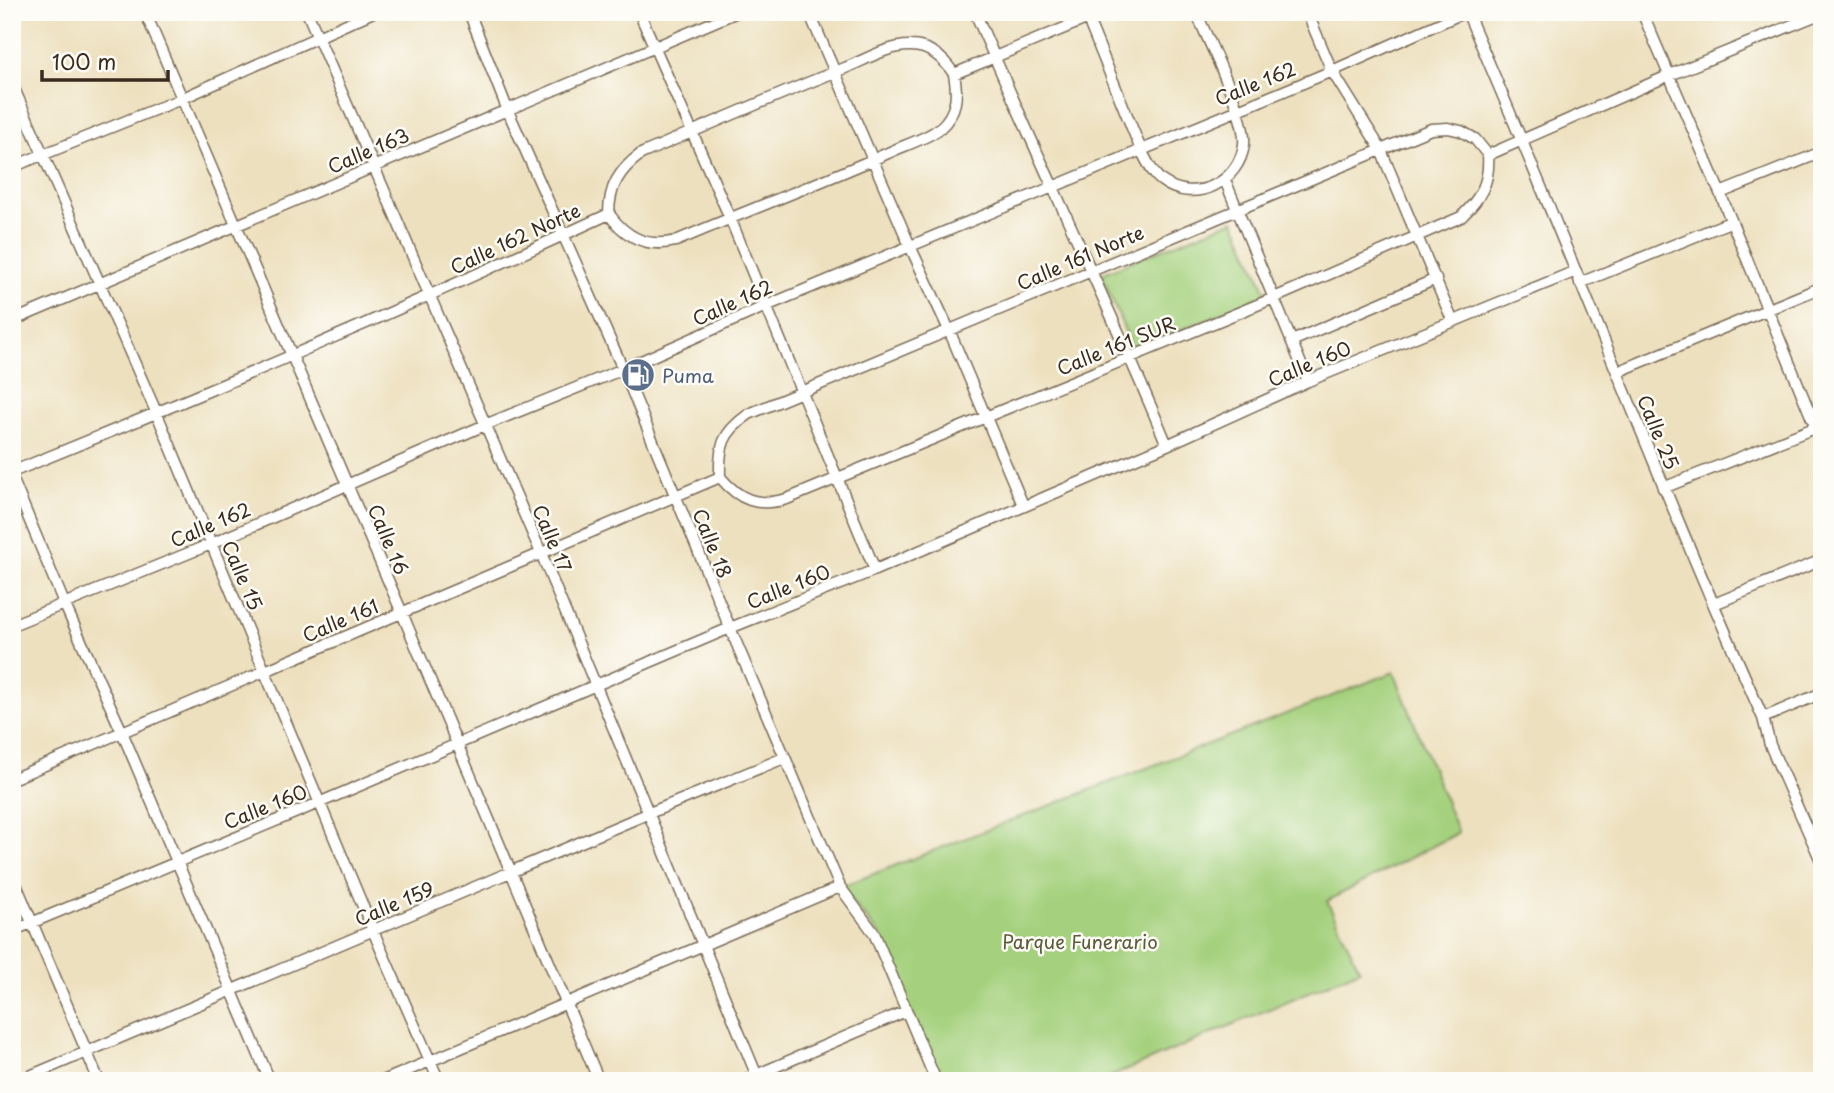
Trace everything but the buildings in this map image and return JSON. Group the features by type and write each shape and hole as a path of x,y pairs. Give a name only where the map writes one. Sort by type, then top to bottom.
{"street":[{"name":"Calle 16","path":"145,12 599,1081"},
{"name":"Calle 17","path":"307,12 541,553 758,1078"},
{"path":"12,167 181,99 373,12"},
{"name":"Calle 18","path":"468,12 508,111 624,369 840,887 874,933 936,1081"},
{"path":"639,12 730,218 875,570"},
{"name":"Calle 163","path":"12,321 737,12"},
{"path":"809,12 1023,505"},
{"path":"975,12 1051,186 1131,357 1167,445"},
{"path":"609,214 612,187 627,164 641,154 836,71 900,46 915,46 933,52 946,63 954,75 1086,16 1103,12"},
{"path":"1086,16 1152,171 1162,181 1178,190 1190,192 1225,180 1241,158 1244,143 1237,109 1196,12"},
{"path":"1307,12 1332,71 1380,149 1453,322"},
{"name":"Calle 162","path":"12,625 211,544 485,425 624,369 1051,186 1332,71 1466,12"},
{"name":"Calle 25","path":"1466,12 1523,140 1663,488 1763,718 1770,745 1822,863"},
{"path":"1642,12 1720,193 1766,310 1819,426 1822,443"},
{"path":"1488,155 1670,75 1822,13"},
{"name":"Calle 162 Norte","path":"12,472 157,414 430,296 609,214 617,227 631,237 645,243 662,244 676,241 873,160 939,130 956,104 954,75"},
{"name":"Calle 15","path":"12,84 157,414 439,1081"},
{"name":"Calle 161 Norte","path":"720,477 720,450 725,436 736,423 749,414 1093,272 1380,149 1430,129 1448,128 1461,131 1475,139 1488,155"},
{"path":"1720,193 1822,152"},
{"name":"Calle 161 SUR","path":"720,477 738,494 756,504 770,504 838,479 1274,298 1461,217 1486,187 1488,155"},
{"path":"1225,180 1308,381"},
{"path":"1580,283 1730,222"},
{"name":"Calle 160","path":"12,931 730,628 875,570 1167,445 1308,381 1576,271"},
{"path":"1292,341 1437,279"},
{"path":"1617,372 1822,287"},
{"path":"1663,488 1819,426"},
{"name":"Calle 161","path":"12,779 720,477"},
{"path":"12,478 270,1081"},
{"path":"1714,604 1822,560"},
{"path":"1763,718 1822,693"},
{"name":"Calle 159","path":"18,1081 784,758"},
{"path":"12,875 99,1081"},
{"path":"383,1081 840,887"},
{"path":"742,1081 758,1078 906,1011"}],"green space":[{"path":"1234,220 1267,294 1133,350 1101,274"},
{"name":"Parque Funerario","path":"1394,672 1458,833 1327,901 1360,970 1101,1081 938,1081 880,935 840,887"}],"place":[{"name":"Puma","path":"638,375"}]}
